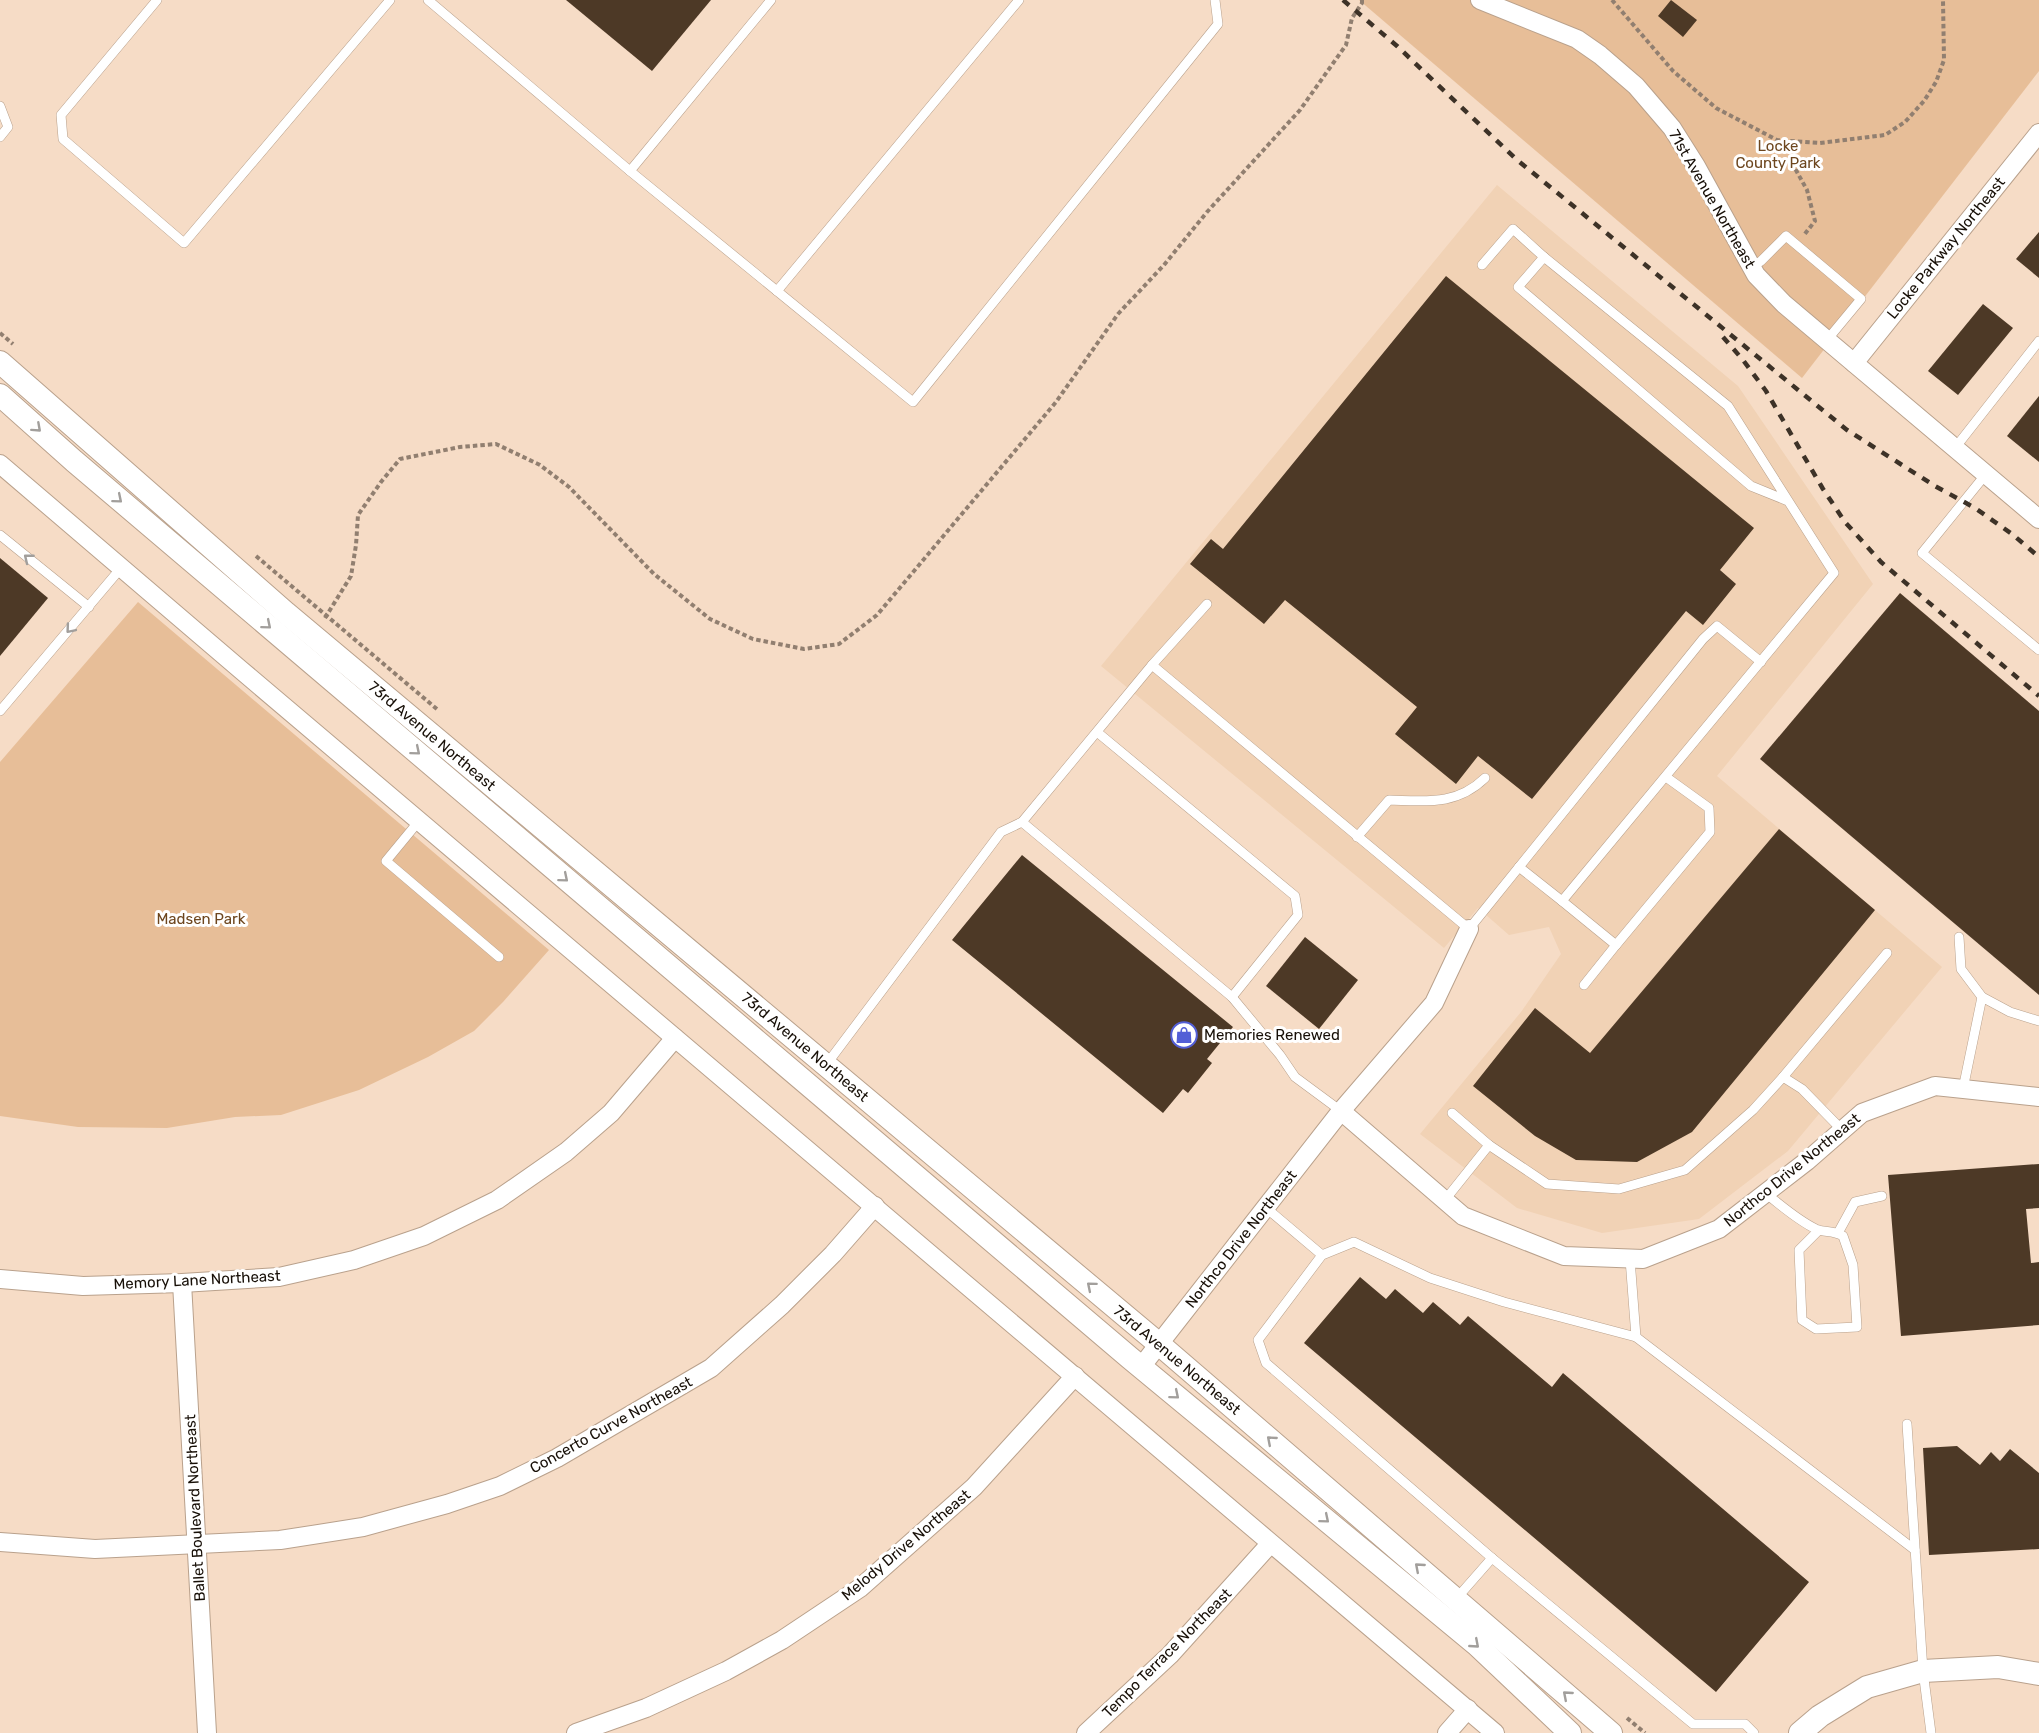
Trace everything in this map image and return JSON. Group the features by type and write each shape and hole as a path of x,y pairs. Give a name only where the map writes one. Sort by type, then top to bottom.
{"street":[{"name":"71st Avenue Northeast","path":"1480,0 1577,39 1600,55 1636,86 1678,138 1696,166 1756,275 1784,304 2039,519"},
{"name":"Locke Parkway Northeast","path":"1854,363 2039,133"},
{"name":"73rd Avenue Northeast","path":"0,362 312,635 1160,1344 1448,1607 1477,1646 1570,1733"},
{"name":"73rd Avenue Northeast","path":"0,395 74,461 1141,1367 1611,1733"},
{"path":"0,464 1495,1733"},
{"name":"Northco Drive Northeast","path":"1141,1367 1341,1111 1434,1003 1469,929"},
{"name":"Memory Lane Northeast","path":"0,1280 83,1286 279,1277 354,1260 424,1236 487,1205 566,1152 602,1121 675,1038"},
{"name":"Northco Drive Northeast","path":"1341,1111 1463,1216 1564,1256 1643,1259 1719,1228 1862,1113 1935,1086 2039,1097"},
{"name":"Concerto Curve Northeast","path":"0,1542 95,1549 280,1540 363,1527 500,1486 557,1458 711,1368 782,1305 833,1254 875,1206"},
{"name":"Ballet Boulevard Northeast","path":"182,1283 207,1733"},
{"name":"Melody Drive Northeast","path":"576,1733 646,1707 726,1671 782,1640 860,1588 974,1487 1075,1376"},
{"name":"Tempo Terrace Northeast","path":"1086,1733 1170,1655 1270,1544"},
{"path":"1800,1733 1820,1716 1867,1687 1923,1671 1998,1667 2039,1674"},
{"path":"1447,1733 1468,1709"}],"lane":[{"path":"157,0 61,116 63,139 184,243 390,0"},
{"path":"428,0 630,171 913,402 1218,24 1215,0"},
{"path":"630,171 771,0"},
{"path":"777,291 1019,0"},
{"path":"0,106 8,127 0,137"},
{"path":"1482,265 1513,229 1544,257 1728,406 1834,573 1562,901"},
{"path":"1752,267 1786,236 1861,299 1827,340"},
{"path":"1544,257 1518,287 1751,486 1788,501"},
{"path":"1954,448 2039,341"},
{"path":"1986,474 1922,553 2039,650"},
{"path":"0,535 89,607"},
{"path":"0,711 121,568"},
{"path":"826,1065 1001,832 1022,822 1152,665 1207,604"},
{"path":"1152,665 1469,929 1703,639 1717,626 1761,663"},
{"path":"1097,732 1295,896 1298,915 1232,998"},
{"path":"1584,985 1710,832 1709,808 1666,777"},
{"path":"1357,837 1389,800 1439,802 1473,789 1485,778"},
{"path":"419,821 386,861 499,957"},
{"path":"1022,822 1232,998 1280,1055 1295,1077 1341,1111"},
{"path":"1519,867 1616,945"},
{"path":"1959,937 1961,969 1982,997 2010,1012 2039,1021"},
{"path":"1452,1113 1489,1145 1547,1184 1619,1189 1685,1170 1754,1110 1887,953"},
{"path":"1964,1089 1982,997"},
{"path":"1783,1077 1802,1089 1842,1130"},
{"path":"1445,1200 1489,1145"},
{"path":"1765,1193 1799,1219 1819,1230 1832,1230 1843,1236 1853,1265 1857,1327 1816,1329 1802,1320 1799,1250 1819,1230"},
{"path":"1838,1233 1854,1202 1882,1196"},
{"path":"1264,1207 1322,1255"},
{"path":"1754,1733 1745,1724 1693,1724 1492,1558 1266,1363 1258,1340 1322,1255 1354,1242 1430,1278 1504,1302 1636,1337 1915,1550"},
{"path":"1630,1259 1636,1337"},
{"path":"1907,1424 1923,1671 1931,1733"},
{"path":"1448,1607 1492,1558"},
{"path":"1930,1721 1940,1733"}],"path":[{"path":"312,635 327,616 351,576 358,515 400,459 460,447 496,444 540,465 569,487 654,574 710,619 753,639 804,649 839,644 877,615 1056,402 1118,314 1300,110 1346,45 1352,18 1362,0"},
{"path":"1612,0 1673,71 1716,108 1777,140 1820,143 1885,135 1905,122 1930,92 1944,60 1943,0"},
{"path":"1786,141 1792,163 1807,190 1815,221 1796,245"}],"shaded area":[{"path":"1497,185 1738,386 1873,584 1717,776 1942,967 1788,1151 1699,1219 1602,1233 1517,1208 1420,1134 1521,1012 1561,954 1549,927 1509,935 1478,908 1444,948 1101,666"}],"green space":[{"name":"Locke County Park","path":"1359,0 2039,0 2039,71 1802,378"},
{"name":"Madsen Park","path":"138,602 549,950 474,1031 428,1057 359,1090 281,1115 235,1117 167,1128 78,1127 0,1116 0,762"}],"building":[{"path":"566,0 711,0 652,71"},
{"path":"1671,0 1697,20 1683,37 1658,16"},
{"path":"2039,232 2039,278 2016,259"},
{"path":"1446,276 1754,528 1720,570 1736,584 1703,625 1686,611 1532,799 1478,756 1456,784 1395,734 1417,707 1285,600 1264,624 1190,564 1211,539 1223,549"},
{"path":"1983,304 2013,328 1958,395 1928,371"},
{"path":"2039,396 2039,462 2007,436"},
{"path":"0,558 48,598 0,656"},
{"path":"1900,593 2039,711 2039,995 1760,759"},
{"path":"1779,829 1875,910 1692,1132 1637,1162 1576,1160 1535,1136 1473,1086 1535,1008 1590,1053"},
{"path":"1022,855 1233,1027 1207,1059 1212,1063 1188,1093 1183,1089 1163,1113 952,940"},
{"path":"1305,937 1358,980 1319,1029 1266,986"},
{"path":"2039,1164 2039,1208 2026,1209 2031,1263 2039,1262 2039,1325 1901,1336 1888,1175"},
{"path":"1360,1277 1386,1299 1395,1289 1423,1313 1433,1302 1460,1325 1468,1316 1552,1387 1563,1373 1809,1582 1716,1692 1304,1343"},
{"path":"1957,1446 1980,1465 1991,1452 2000,1461 2010,1449 2039,1473 2039,1549 1929,1555 1923,1448"}],"railway":[{"path":"1343,0 1397,46 1516,159 1847,430 1935,486 1975,508 2012,534 2039,557"},
{"path":"1723,337 1766,391 1845,522 1881,562 2039,696"}],"place":[{"name":"Memories Renewed","path":"1184,1035"}]}
